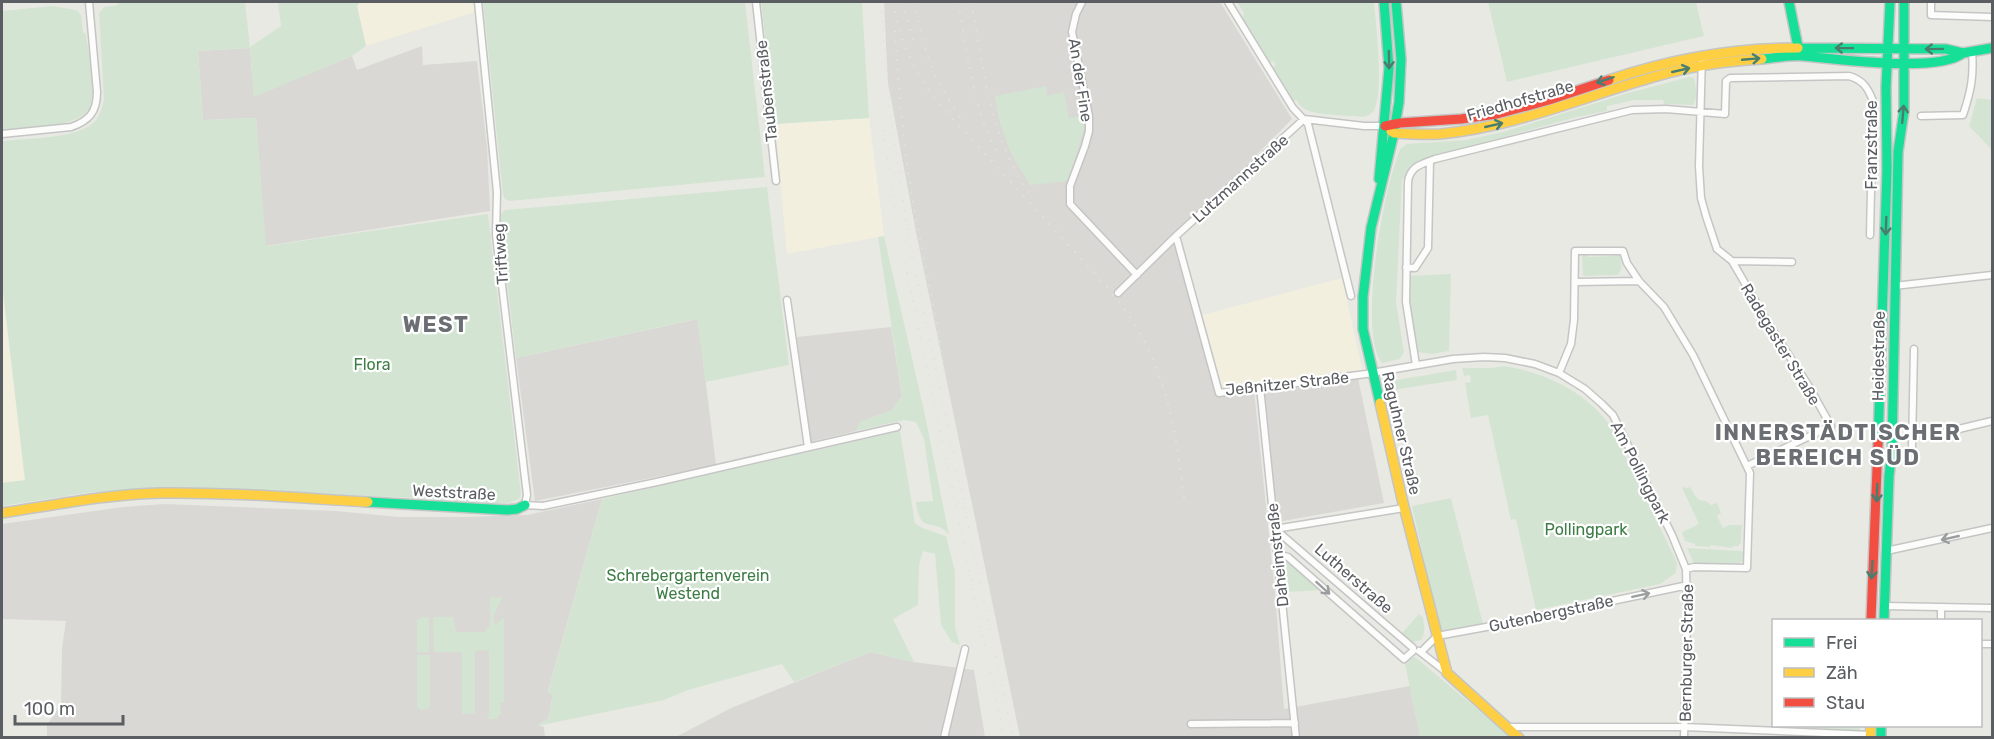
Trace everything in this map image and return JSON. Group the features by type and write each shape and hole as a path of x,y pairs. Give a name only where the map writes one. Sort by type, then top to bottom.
{"main road":[{"name":"Raguhner Straße","path":"1384,2 1389,68 1378,196 1368,254 1364,329 1404,508 1447,673"},
{"name":"Raguhner Straße","path":"1378,196 1396,122 1401,69 1396,2"},
{"path":"1789,2 1799,51"},
{"name":"Franzstraße","path":"1884,288 1890,2"},
{"name":"Franzstraße","path":"1894,286 1899,152 1904,111 1904,2"},
{"path":"1967,52 1992,48"},
{"name":"Friedhofstraße","path":"1385,126 1396,122 1442,121 1497,114 1638,70 1752,49 1799,51 1946,49 1967,52"},
{"name":"Friedhofstraße","path":"1799,51 1904,63 1946,60 1957,58 1967,52"},
{"name":"Friedhofstraße","path":"1394,133 1437,134 1499,124 1702,60"},
{"path":"1385,126 1394,133"},
{"name":"Heidestraße","path":"1884,619 1892,449 1894,286"},
{"name":"Heidestraße","path":"1871,619 1878,491 1877,453 1884,288"},
{"name":"Weststraße","path":"2,513 91,499 160,493 226,494 507,510 525,505"},
{"path":"1871,607 1885,606"},
{"name":"Lutherstraße","path":"1447,673 1519,738"}],"street":[{"path":"2,134 70,127 81,124 93,111 97,92 89,2"},
{"name":"Triftweg","path":"478,2 497,192 496,235 526,495 525,505"},
{"name":"Taubenstraße","path":"756,2 776,181"},
{"name":"An der Fine","path":"1082,2 1076,14 1072,32 1089,116 1089,131 1070,186 1070,204 1137,275"},
{"path":"1228,2 1290,105 1304,119 1310,130 1351,296"},
{"path":"1931,2 1931,15 1992,17"},
{"path":"1921,116 1962,115 1971,90 1973,67 1967,52"},
{"name":"Radegaster Straße","path":"1702,60 1699,166 1701,198 1717,249 1732,261 1808,385 1830,426 1747,466"},
{"name":"Franzstraße","path":"1702,112 1725,114 1726,81 1730,78 1849,76 1865,84 1873,101 1870,236"},
{"name":"Raguhner Straße","path":"1416,365 1406,302 1409,176 1414,167 1632,110 1666,109 1702,112"},
{"path":"1304,119 1364,126 1385,126"},
{"name":"Lutzmannstraße","path":"1118,293 1176,236 1304,119"},
{"path":"1406,267 1414,268 1428,248 1430,161"},
{"name":"Jeßnitzer Straße","path":"1176,236 1219,393 1372,373"},
{"path":"1559,373 1571,344 1576,282 1575,250 1623,251 1624,259 1639,281 1664,307 1693,355 1750,473 1747,568 1694,567 1686,569"},
{"name":"Radegaster Straße","path":"1732,261 1792,262"},
{"path":"1894,286 1992,275"},
{"path":"1576,282 1639,281"},
{"path":"787,300 808,447"},
{"path":"1912,447 1914,349"},
{"name":"Am Pollingpark","path":"1372,373 1459,358 1505,358 1535,364 1559,373 1585,389 1612,415 1669,527 1686,569"},
{"name":"Daheimstraße","path":"1260,387 1296,738"},
{"path":"1942,433 1992,421"},
{"name":"Weststraße","path":"525,505 543,506 897,427"},
{"path":"1275,529 1404,508"},
{"path":"1886,551 1992,528"},
{"name":"Lutherstraße","path":"1275,529 1413,648 1447,673"},
{"name":"Lutherstraße","path":"1277,554 1288,556 1404,659 1413,651 1413,648"},
{"name":"Bernburger Straße","path":"1684,738 1688,585 1686,569"},
{"name":"Gutenbergstraße","path":"1437,636 1688,585"},
{"path":"1885,606 1992,608"},
{"path":"1941,607 1941,619"},
{"path":"1421,652 1437,636"},
{"path":"944,738 965,649"},
{"path":"1191,724 1295,723"},
{"path":"1507,727 1684,727 1831,735 1871,733"}],"shaded area":[{"path":"360,2 473,2 475,12 366,46 357,6"},
{"path":"884,2 1220,2 1292,119 1174,239 1216,397 1254,390 1275,593 1284,709 1410,686 1420,737 1020,737 916,232 888,83"},
{"path":"422,46 423,65 477,61 487,147 490,211 265,246 256,118 203,120 198,51 250,48 254,96 352,56 357,70"},
{"path":"869,118 884,236 787,254 775,124"},
{"path":"1342,278 1363,373 1216,397 1195,317"},
{"path":"2,283 25,481 2,483"},
{"path":"698,319 716,465 535,501 516,358"},
{"path":"891,327 902,396 891,411 860,422 856,431 810,442 797,337"},
{"path":"1358,378 1384,503 1277,522 1263,391"},
{"path":"602,499 548,691 553,695 548,719 538,725 544,727 545,738 47,737 47,725 61,704 62,648 66,621 2,619 2,524 123,507 165,504 336,511 398,517 466,517 527,515"},
{"path":"870,652 914,662 974,670 985,737 674,738 731,708"}],"green space":[{"name":"Flora","path":"118,2 245,2 250,47 281,26 278,2 360,2 357,6 366,46 352,56 254,97 250,48 198,51 203,120 256,118 266,246 488,214 521,494 519,499 506,504 173,487 86,493 2,506 2,483 25,480 2,283 2,141 64,135 86,128 96,120 104,100 99,13 104,7 118,5"},
{"path":"483,2 745,2 765,177 510,201 505,199"},
{"path":"761,2 862,2 869,118 775,124"},
{"path":"1237,2 1374,2 1379,74 1377,101 1370,115 1363,117 1323,114 1308,111 1297,100 1293,101 1272,67 1276,65 1273,61 1270,63 1242,20 1244,13"},
{"path":"1389,2 1392,2 1394,26 1396,97 1393,97 1394,46"},
{"path":"1488,2 1696,2 1704,36 1507,82"},
{"path":"52,6 77,10 81,15 91,69 92,104 87,112 66,123 2,130 2,11"},
{"path":"1689,77 1694,78 1695,85 1696,96 1693,105 1664,104 1663,100 1635,100 1607,106 1607,111 1423,159 1411,166 1406,179 1402,179 1396,302 1404,352 1400,359 1382,363 1375,347 1372,322 1376,257 1387,192 1401,148 1407,144 1466,140 1503,132 1628,93"},
{"path":"1046,86 1047,96 1064,92 1069,118 1082,116 1085,127 1068,181 1030,185 1011,153 999,120 995,96"},
{"path":"1977,98 1992,100 1992,150 1969,126"},
{"path":"767,187 789,365 706,382 697,319 516,358 500,223 501,214 505,210"},
{"path":"884,236 925,415 949,535 938,527 925,523 918,513 916,502 933,501 924,439 916,422 904,420 856,431 860,422 891,411 902,396 878,237"},
{"path":"1615,253 1619,253 1621,262 1618,275 1583,276 1582,254 1588,254 1588,257 1614,256"},
{"path":"1451,274 1449,351 1432,354 1416,352 1407,276"},
{"name":"Pollingpark","path":"1504,366 1534,373 1563,385 1588,402 1610,425 1677,563 1676,573 1660,584 1536,610 1516,519 1511,520 1488,415 1471,418 1465,383 1471,382 1470,375 1464,376 1462,368"},
{"path":"1456,370 1457,380 1386,391 1384,382"},
{"name":"Schrebergartenverein Westend","path":"900,431 915,523 922,528 946,536 955,571 955,627 960,645 952,642 941,625 935,554 923,551 919,565 918,605 893,619 914,662 870,652 794,682 782,664 688,690 664,700 537,726 548,719 553,696 548,692 602,499"},
{"path":"1690,487 1700,500 1711,505 1717,503 1721,513 1717,516 1723,528 1729,525 1742,525 1739,546 1732,548 1711,545 1710,547 1695,546 1685,541 1682,532 1699,524 1682,488"},
{"path":"1451,498 1483,624 1440,633 1412,506"},
{"path":"1687,548 1741,551 1744,552 1744,560 1738,564 1694,563"},
{"path":"1286,562 1289,562 1322,590 1289,592"},
{"path":"490,597 502,598 493,616 495,625 504,618 504,702 500,703 501,715 498,715 497,719 487,719 489,713 489,650 475,651 475,713 462,714 462,652 434,652 433,617 453,617 456,632 484,632 490,625"},
{"path":"1419,614 1423,617 1424,635 1421,640 1413,642 1402,633"},
{"path":"429,617 429,652 417,652 417,620"},
{"path":"417,655 430,655 430,703 429,708 421,710 417,707"},
{"path":"1415,657 1511,737 1420,737 1404,659"},
{"path":"1860,727 1860,731 1818,728"}],"railway":[{"path":"881,2 889,104 908,235 1013,738"},
{"path":"893,2 895,15 908,52 919,76 934,98 1107,287 1127,312 1155,363 1164,390 1177,445 1185,506"},
{"path":"902,2 915,45"},
{"path":"914,2 930,62 942,89 960,117"},
{"path":"958,2 977,100 990,138 999,155"},
{"path":"971,2 996,125 1005,149 1029,193"},
{"path":"895,31 901,113 909,175 945,375"},
{"path":"883,130 897,222"},
{"path":"905,263 1004,738"}],"traffic: fast":[{"path":"1379,179 1389,68 1384,2"},
{"path":"1380,403 1363,329 1363,297 1371,228 1399,102 1401,59 1396,2"},
{"path":"1789,2 1799,52"},
{"path":"1878,443 1890,2"},
{"path":"1884,619 1892,449 1898,152 1904,111 1904,2"},
{"path":"1798,48 1946,49 1963,53 1992,48"},
{"path":"1762,59 1798,56 1911,64 1951,59 1963,53"},
{"path":"368,502 507,510 525,505"},
{"path":"1881,727 1881,738"}],"traffic: slow":[{"path":"1609,80 1655,66 1702,56 1749,50 1798,48"},
{"path":"1391,131 1394,133 1440,134 1495,125 1670,72 1709,64 1762,59"},
{"path":"1380,403 1447,673 1519,738"},
{"path":"2,513 101,498 161,493 239,494 368,502"},
{"path":"1870,738 1871,727"}],"traffic: jam":[{"path":"1385,126 1497,114 1609,80"},
{"path":"1871,619 1878,443"}],"district":[{"name":"WEST","path":"436,324"},
{"name":"INNERSTÄDTISCHER BEREICH SÜD","path":"1838,444"}]}
